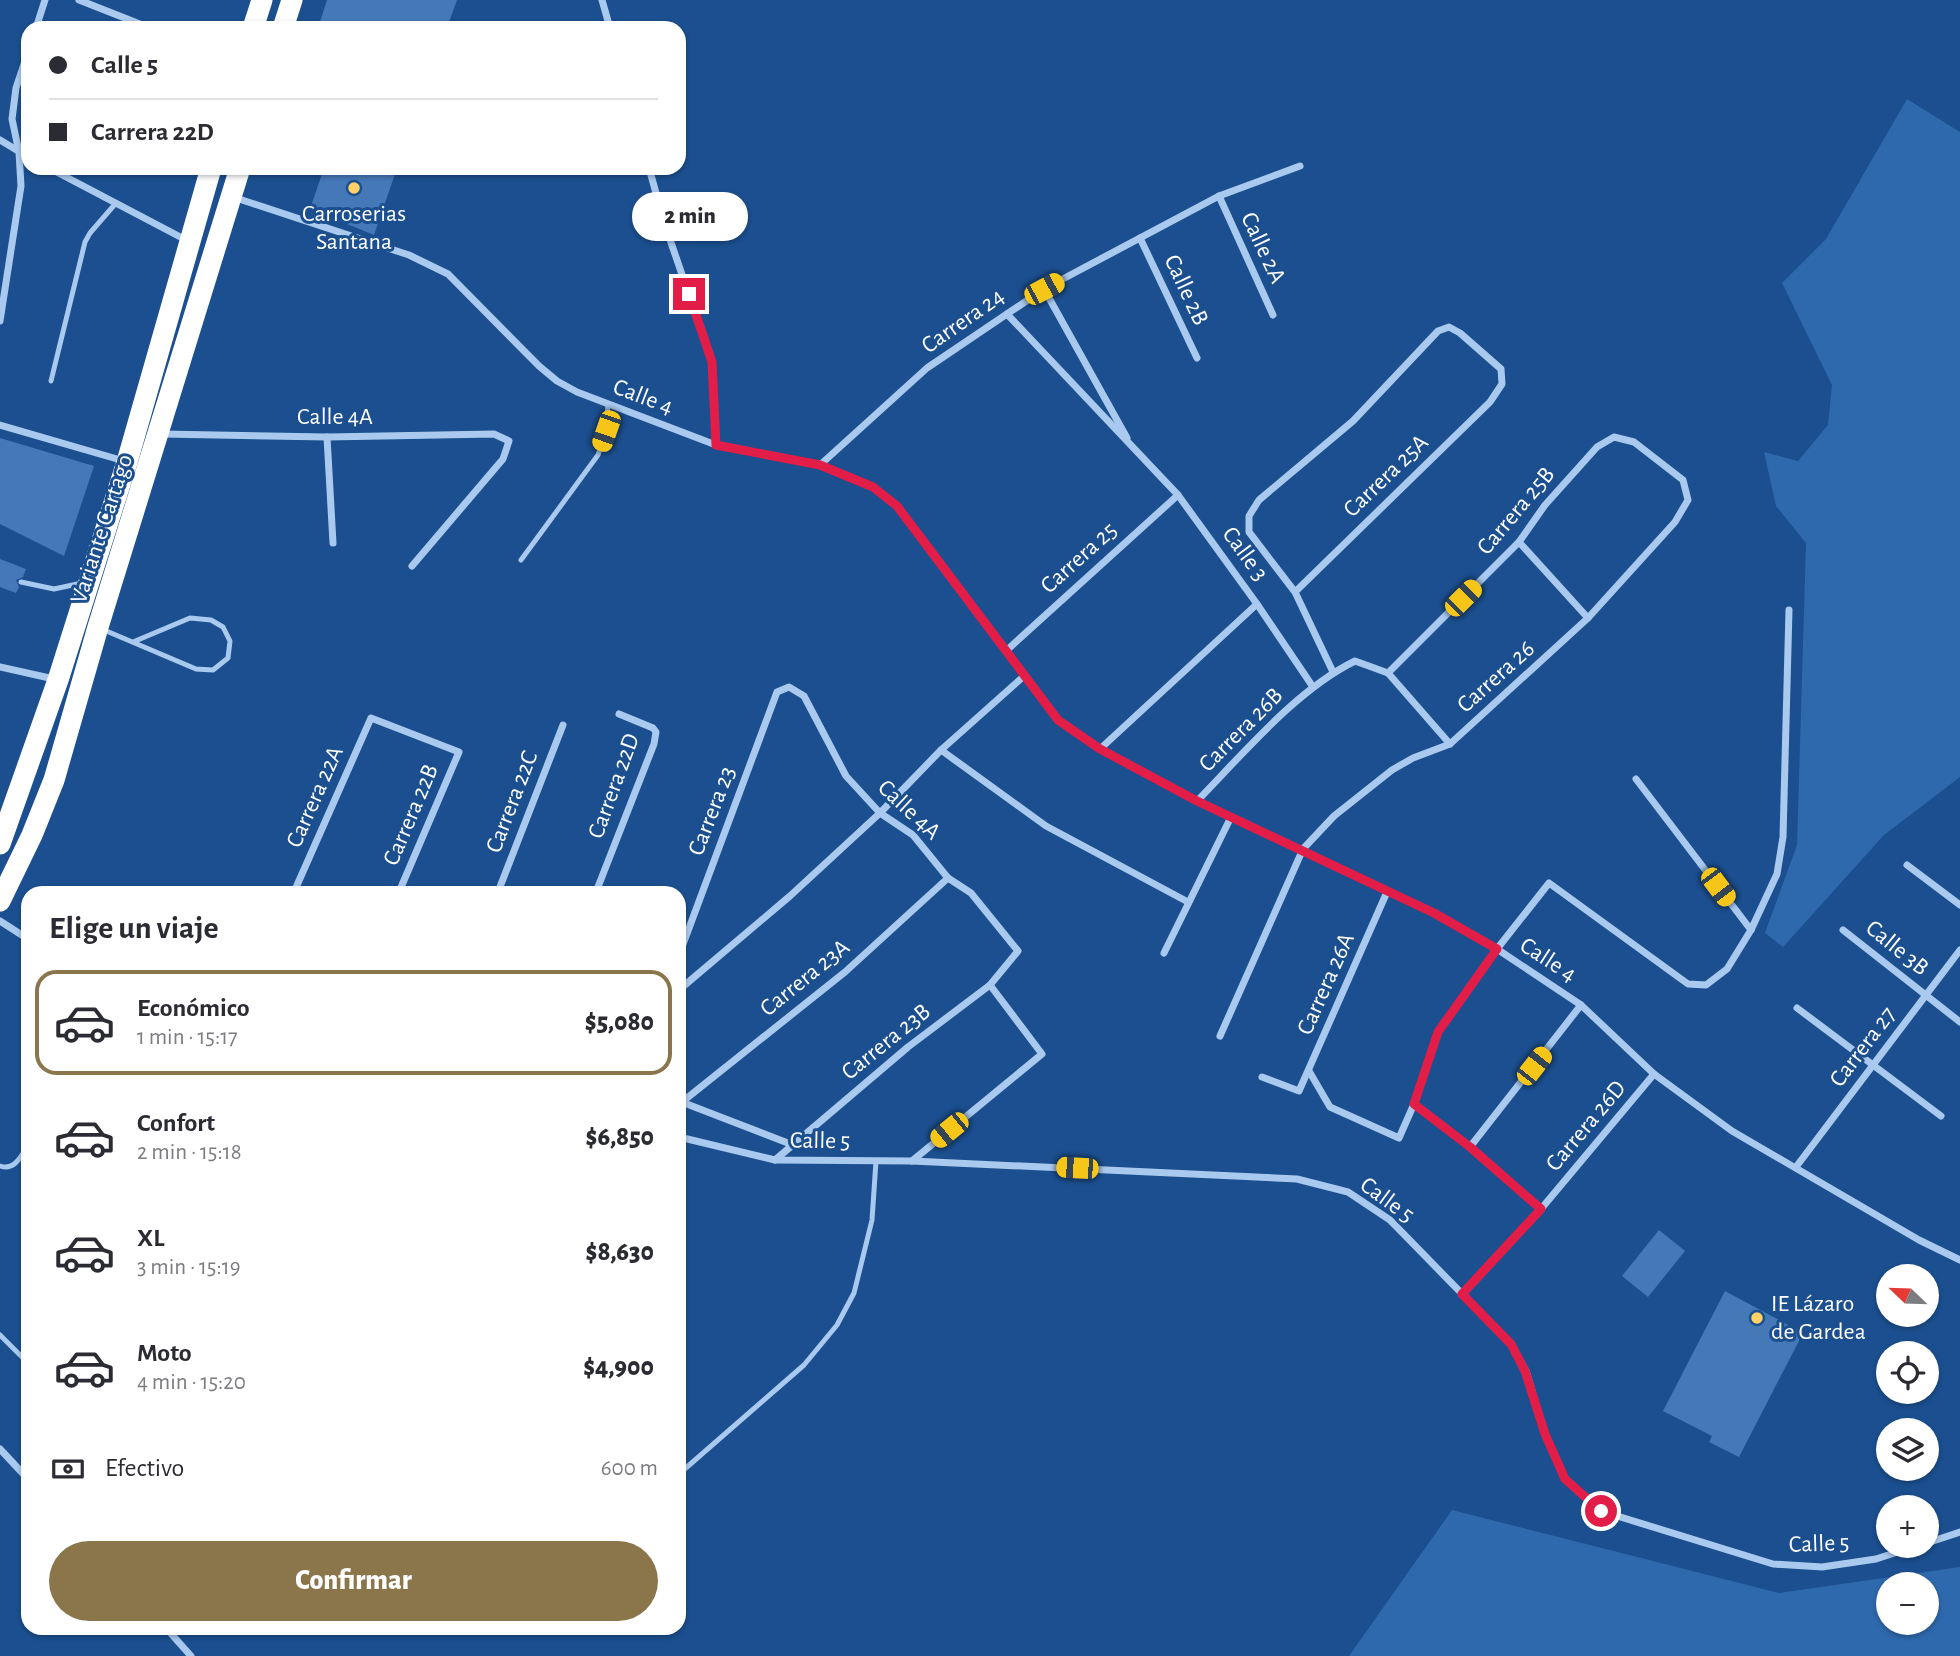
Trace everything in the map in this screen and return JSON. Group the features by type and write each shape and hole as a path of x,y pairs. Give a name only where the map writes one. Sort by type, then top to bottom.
{"highway":[{"path":"255,21 261,0"},
{"path":"286,21 292,0"},
{"name":"Variante Cartago","path":"0,844 58,680 127,461 209,175"},
{"name":"Variante Cartago","path":"0,901 32,835 54,780 98,627 238,175"}],"street":[{"path":"38,21 45,0"},
{"path":"79,0 132,21"},
{"path":"602,0 608,21"},
{"path":"0,321 21,186 19,152 12,119 21,73"},
{"path":"0,140 19,152"},
{"name":"Carrera 24","path":"820,465 927,368 1044,289 1219,196 1300,166"},
{"path":"62,175 189,241"},
{"path":"651,175 665,225 712,362 716,445"},
{"name":"Calle 4","path":"232,196 409,255 448,274 548,373 577,392 716,445 820,465 873,487 897,506 1058,720 1100,749 1197,801 1434,913 1497,949 1581,1005 1654,1074 1732,1131 1919,1240 1960,1260"},
{"name":"Calle 2A","path":"1219,196 1273,315"},
{"name":"Calle 2B","path":"1140,238 1197,358"},
{"name":"Calle 3","path":"1044,289 1135,451"},
{"name":"Calle 3","path":"1007,313 1178,495 1313,687"},
{"name":"Carrera 25A","path":"1449,327 1460,333 1501,369 1502,384 1490,402 1295,592 1249,532 1249,516 1259,500 1353,421 1438,331 1449,327"},
{"path":"0,425 127,461"},
{"name":"Calle 4A","path":"159,433 327,437 494,434 509,441 502,459 412,566"},
{"path":"327,437 333,543"},
{"name":"Carrera 26","path":"1303,849 1334,817 1392,770 1413,758 1450,744 1588,618 1675,522 1688,500 1682,480 1634,442 1614,437"},
{"name":"Carrera 25B","path":"1388,673 1519,542 1545,505 1597,447 1614,437"},
{"name":"Carrera 25","path":"1007,650 1178,495"},
{"path":"1519,542 1588,618"},
{"path":"1295,592 1334,672 1355,661 1388,673 1450,744"},
{"path":"1100,749 1257,604"},
{"path":"1308,1071 1330,1107 1399,1138 1414,1104 1438,1032 1497,949 1549,883 1688,984 1706,985 1727,969 1751,930 1777,874 1783,836 1789,610"},
{"path":"0,667 58,680"},
{"name":"Carrera 26B","path":"1197,801 1313,687 1334,672"},
{"path":"686,984 790,896 880,813 941,750 1024,676"},
{"name":"Calle 4A","path":"789,687 804,696 846,776 880,813 913,835 948,878 971,893 1018,951"},
{"name":"Carrera 23","path":"686,936 777,692 789,687"},
{"name":"Carrera 22D","path":"598,886 654,744 656,732 653,728 619,714"},
{"name":"Carrera 22A","path":"297,886 372,718 459,752"},
{"name":"Carrera 22C","path":"500,886 563,725"},
{"path":"941,750 1046,825 1188,902"},
{"name":"Carrera 22B","path":"402,886 459,752"},
{"path":"1636,779 1751,930"},
{"path":"1164,953 1231,817"},
{"path":"1220,1036 1303,849"},
{"path":"1907,865 1960,905"},
{"name":"Carrera 23A","path":"686,1096 845,972 948,878"},
{"name":"Carrera 26A","path":"1262,1077 1300,1091 1387,892"},
{"path":"0,921 21,934"},
{"name":"Calle 3B","path":"1843,930 1960,1022"},
{"name":"Carrera 27","path":"1796,1167 1960,950"},
{"name":"Carrera 23B","path":"775,1160 908,1047 990,985 1018,951"},
{"path":"912,1161 1042,1054 990,985"},
{"path":"1470,1147 1581,1005"},
{"path":"1797,1008 1941,1116"},
{"name":"Carrera 26D","path":"1462,1294 1541,1209 1654,1074"},
{"path":"686,1103 793,1145"},
{"path":"1414,1104 1470,1147 1541,1209"},
{"name":"Calle 5","path":"686,1139 775,1160 912,1161 1297,1179 1349,1192 1390,1220 1511,1344 1525,1371 1545,1434 1565,1479 1601,1511 1773,1564 1822,1567 1879,1558"},
{"path":"0,1449 21,1472"},
{"path":"1939,1539 1960,1532"},
{"path":"173,1635 191,1656"}],"lane":[{"path":"51,381 85,242 116,203"},
{"path":"521,560 598,455 606,431 608,404"},
{"path":"21,582 54,589 89,582"},
{"path":"98,627 133,642 196,669 213,670 228,659 230,641 223,627 211,620 190,618 133,642"},
{"path":"0,1166 13,1166 21,1155"},
{"path":"686,1468 804,1365 837,1325 854,1293 872,1220 876,1161"},
{"path":"0,1335 21,1356"}],"shaded area":[{"path":"1907,99 1960,132 1960,777 1884,835 1783,947 1765,933 1797,845 1806,543 1776,506 1764,452 1798,461 1828,425 1832,385 1782,283 1826,239"},
{"path":"1452,1510 1779,1593 1876,1579 1876,1635 1939,1635 1939,1572 1925,1572 1960,1567 1960,1656 1349,1656"}],"building":[{"path":"327,0 457,0 450,21 320,21"},
{"name":"Carroserias Santana","path":"322,175 395,175 374,235 310,209"},
{"path":"0,438 94,466 64,556 0,524"},
{"path":"0,559 26,569 23,577 16,580 19,587 16,593 0,587"},
{"path":"1659,1230 1685,1251 1648,1297 1622,1276"},
{"path":"1725,1291 1803,1333 1739,1457 1709,1442 1712,1436 1663,1411"}],"place":[{"name":"Carroserias Santana","path":"354,188"},
{"name":"IE Lázaro de Gardea","path":"1757,1318"}],"route":[{"path":"689,294 712,362 716,445 820,465 873,487 897,506 1058,720 1100,749 1197,801 1434,913 1497,949 1438,1032 1414,1104 1470,1147 1541,1209 1462,1294 1511,1344 1525,1371 1545,1434 1565,1479 1601,1511"}]}
